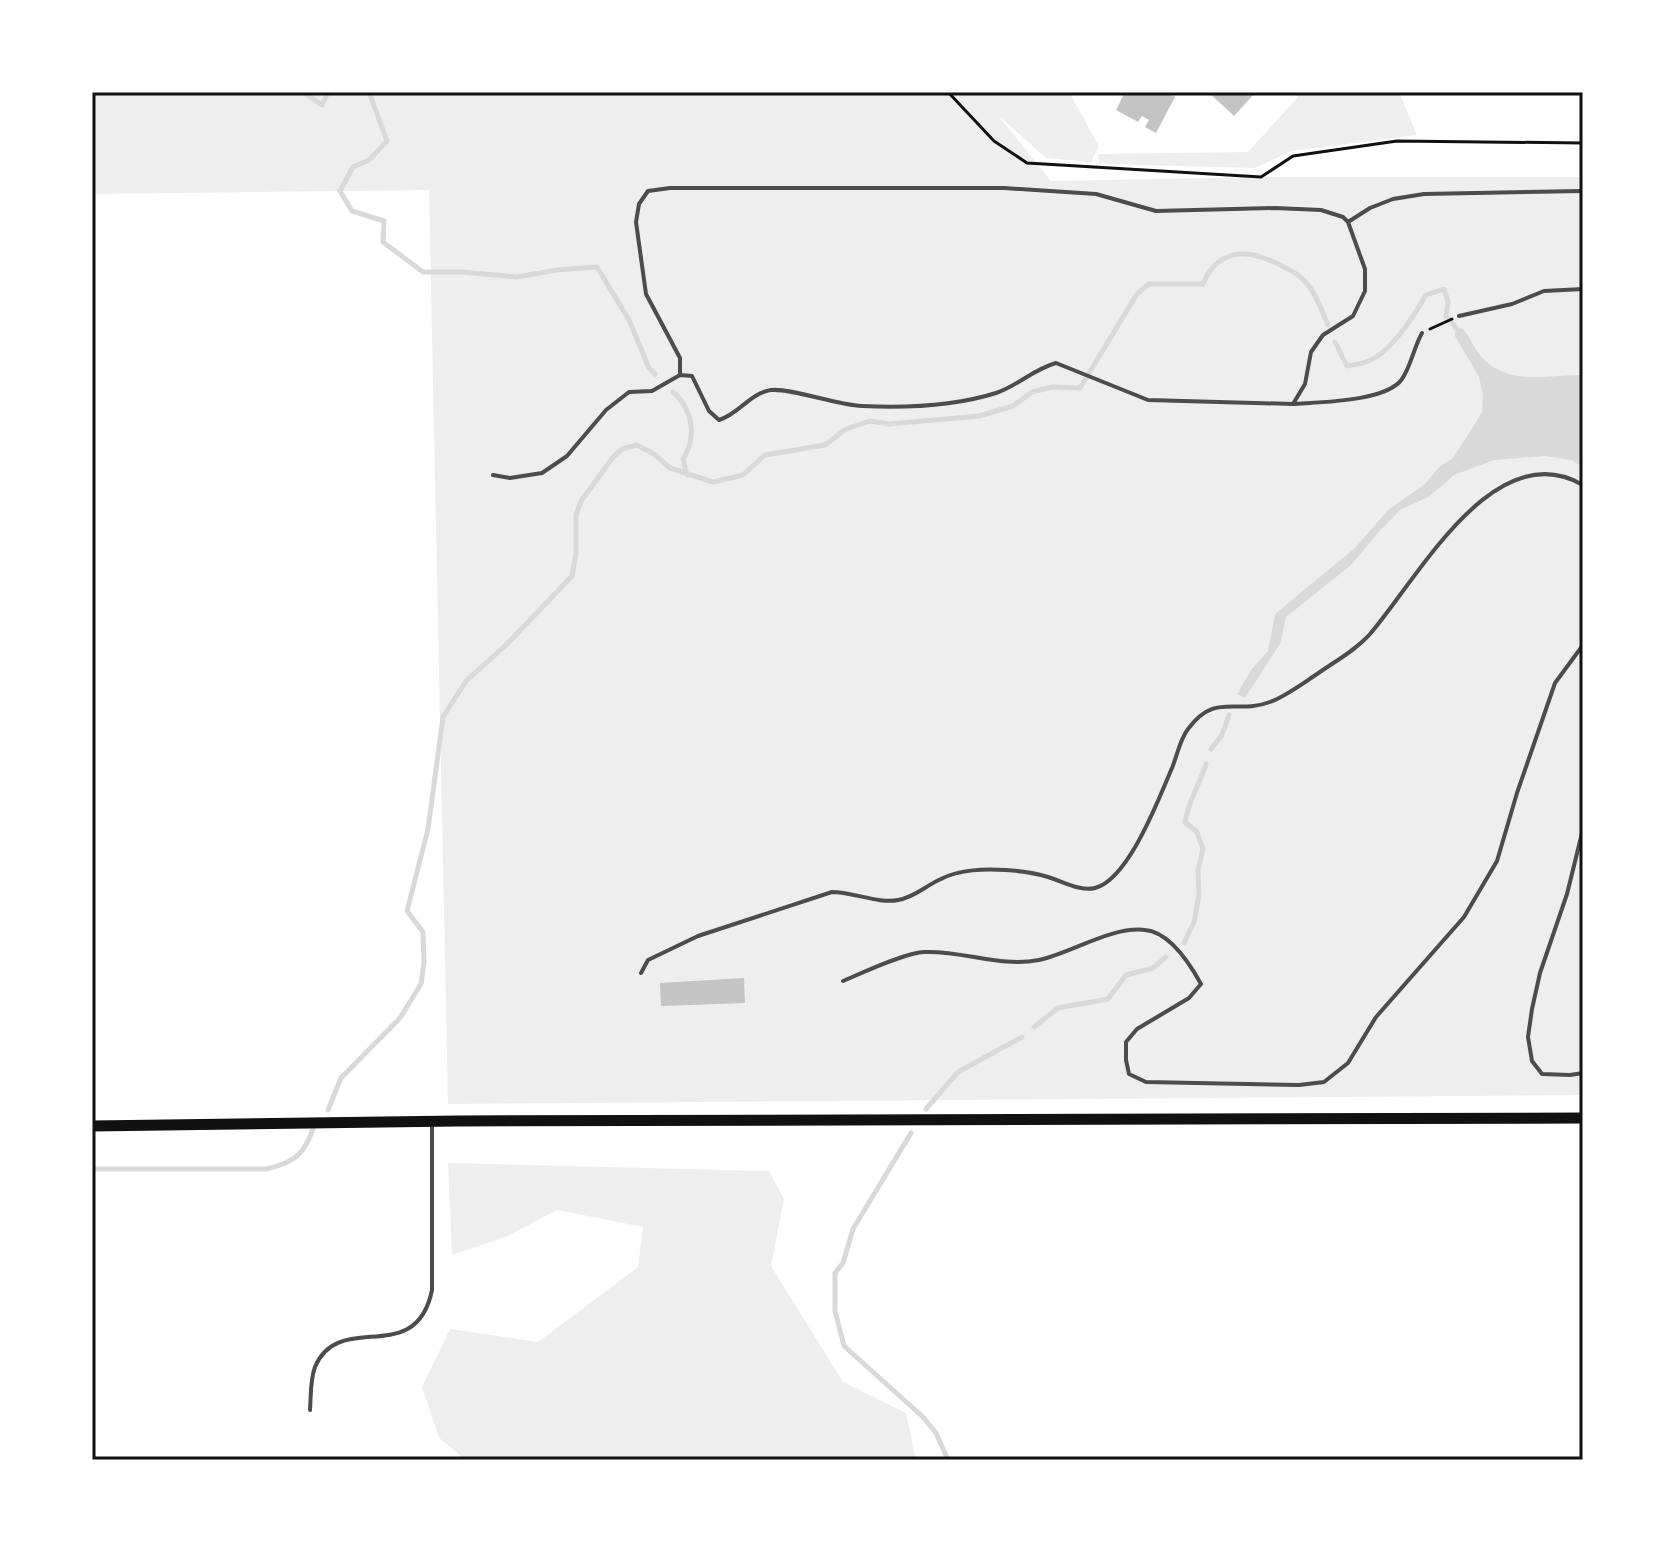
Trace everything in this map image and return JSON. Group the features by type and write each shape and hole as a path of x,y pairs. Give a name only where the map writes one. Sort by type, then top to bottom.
{"main road":[{"path":"92,1126 1583,1118"}],"lane":[{"path":"680,375 680,358 646,294 636,222 639,204 648,191 670,188 1004,188 1096,194 1156,211 1275,208 1321,210 1343,217 1348,222 1365,269 1365,291 1353,316 1323,335 1311,352 1305,384 1293,404"},
{"path":"1348,222 1370,208 1393,199 1424,194 1583,191"},
{"path":"1459,316 1512,304 1544,291 1583,289"},
{"path":"493,475 510,478 542,473 567,456 606,410 629,392 652,391 680,375 692,376 709,411 719,420 729,418 756,394 773,390 859,406 914,406 998,392 1040,367 1056,363 1148,400 1293,404 1369,396 1390,389 1401,380 1422,333"},
{"path":"641,973 648,960 698,936 832,892 893,901 911,898 941,878 963,872 1005,870 1095,888 1115,876 1129,856 1187,730 1208,709 1226,704 1245,708 1269,702 1300,686 1369,636 1439,543 1485,498 1518,478 1540,472 1560,473 1583,485"},
{"path":"843,981 920,952 955,953 996,962 1038,960 1122,932 1147,930 1168,941 1190,965 1201,984 1189,998 1137,1029 1126,1042 1129,1074 1146,1082 1299,1085 1324,1082 1348,1063 1376,1017 1464,917 1497,861 1555,683 1583,645"},
{"path":"1583,829 1567,894 1540,973 1528,1037 1532,1061 1542,1074 1583,1073"},
{"path":"310,1410 313,1370 320,1358 337,1344 351,1338 391,1335 410,1329 428,1310 432,1290 431,1122"}],"path":[{"path":"948,92 994,141 1027,163 1261,177 1293,156 1397,141 1583,143"},
{"path":"1422,333 1459,316"}],"shaded area":[{"path":"92,92 1069,92 1099,146 1091,162 1046,158 998,115 1051,181 1261,177 1583,177 1583,1095 448,1104 429,190 92,194"},
{"path":"1298,92 1399,92 1417,135 1292,151 1255,168 1099,164 1098,154 1248,152 1297,98"},
{"path":"1462,328 1480,355 1502,372 1528,377 1583,375 1583,467 1571,460 1545,456 1494,460 1454,475 1430,496 1400,510 1351,565 1286,617 1280,644 1245,698 1237,694 1251,670 1268,651 1275,614 1355,548 1388,510 1425,484 1439,467 1453,458 1473,427 1482,412 1483,395 1479,377 1455,336 1455,331"},
{"path":"448,1163 769,1171 784,1199 771,1266 843,1382 906,1413 916,1460 466,1460 439,1438 422,1387 450,1329 538,1342 638,1267 643,1227 557,1210 508,1236 452,1255"}],"building":[{"path":"1125,92 1167,92 1175,97 1156,133 1145,127 1149,120 1142,116 1138,122 1116,110"},
{"path":"1208,92 1256,92 1234,116"},
{"path":"744,978 745,1003 661,1006 660,983"}],"waterway":[{"path":"303,92 322,105 328,92"},
{"path":"369,92 387,141 369,160 353,167 340,191 352,211 384,221 383,242 423,272 517,277 597,267 629,320 649,368 655,374"},
{"path":"328,1110 341,1078 400,1018 421,984 423,932 407,911 428,829 443,717 466,681 507,644 572,576 576,554 576,515 581,501 622,449 637,445 670,468 713,482 743,475 765,455 825,445 846,429 870,421 889,424 979,416 1013,406 1032,392 1052,387 1080,388 1137,294 1149,284 1203,284 1216,264 1233,255 1265,258 1298,275 1314,294 1328,325"},
{"path":"1335,342 1347,366 1375,358 1400,334 1426,295 1444,289 1448,302 1446,316 1461,334"},
{"path":"673,392 685,407 691,424 690,442 683,459 687,475"},
{"path":"1211,749 1222,735 1229,715"},
{"path":"1184,943 1194,922 1203,849 1197,832 1185,822 1206,764"},
{"path":"1034,1027 1058,1008 1108,999 1126,975 1153,968 1166,957"},
{"path":"926,1109 958,1072 1022,1037"},
{"path":"92,1169 267,1169 298,1155 307,1144 314,1126"},
{"path":"911,1133 853,1229 843,1263 835,1273 835,1311 844,1346 923,1417 936,1433 948,1460"}]}
